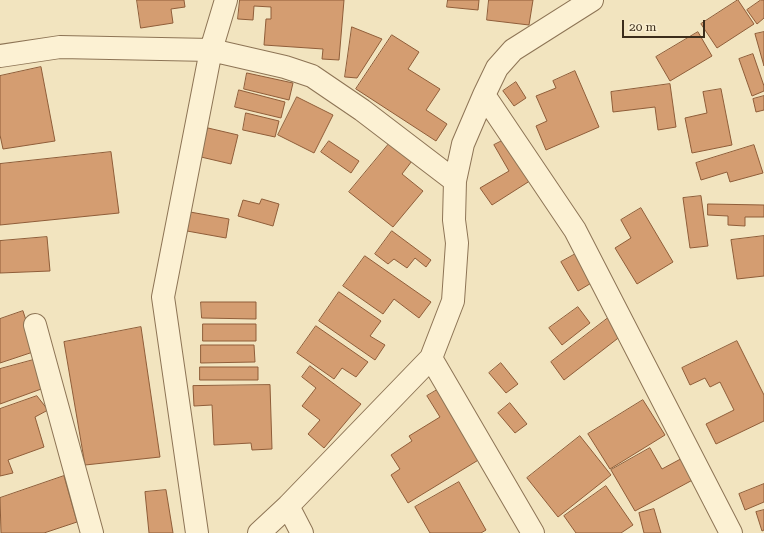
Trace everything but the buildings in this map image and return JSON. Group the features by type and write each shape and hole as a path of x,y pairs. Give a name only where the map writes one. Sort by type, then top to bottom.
{"street":[{"path":"197,533 163,297 211,50 226,0"},
{"path":"259,533 288,506 431,358 453,301 457,243 454,220 454,181 462,144 496,68 513,50 592,0"},
{"path":"0,56 60,47 211,50 284,67 312,76 362,110 454,181"},
{"path":"484,96 575,230 731,533"},
{"path":"35,325 92,533"},
{"path":"431,358 533,533"},
{"path":"288,506 302,533"}]}
